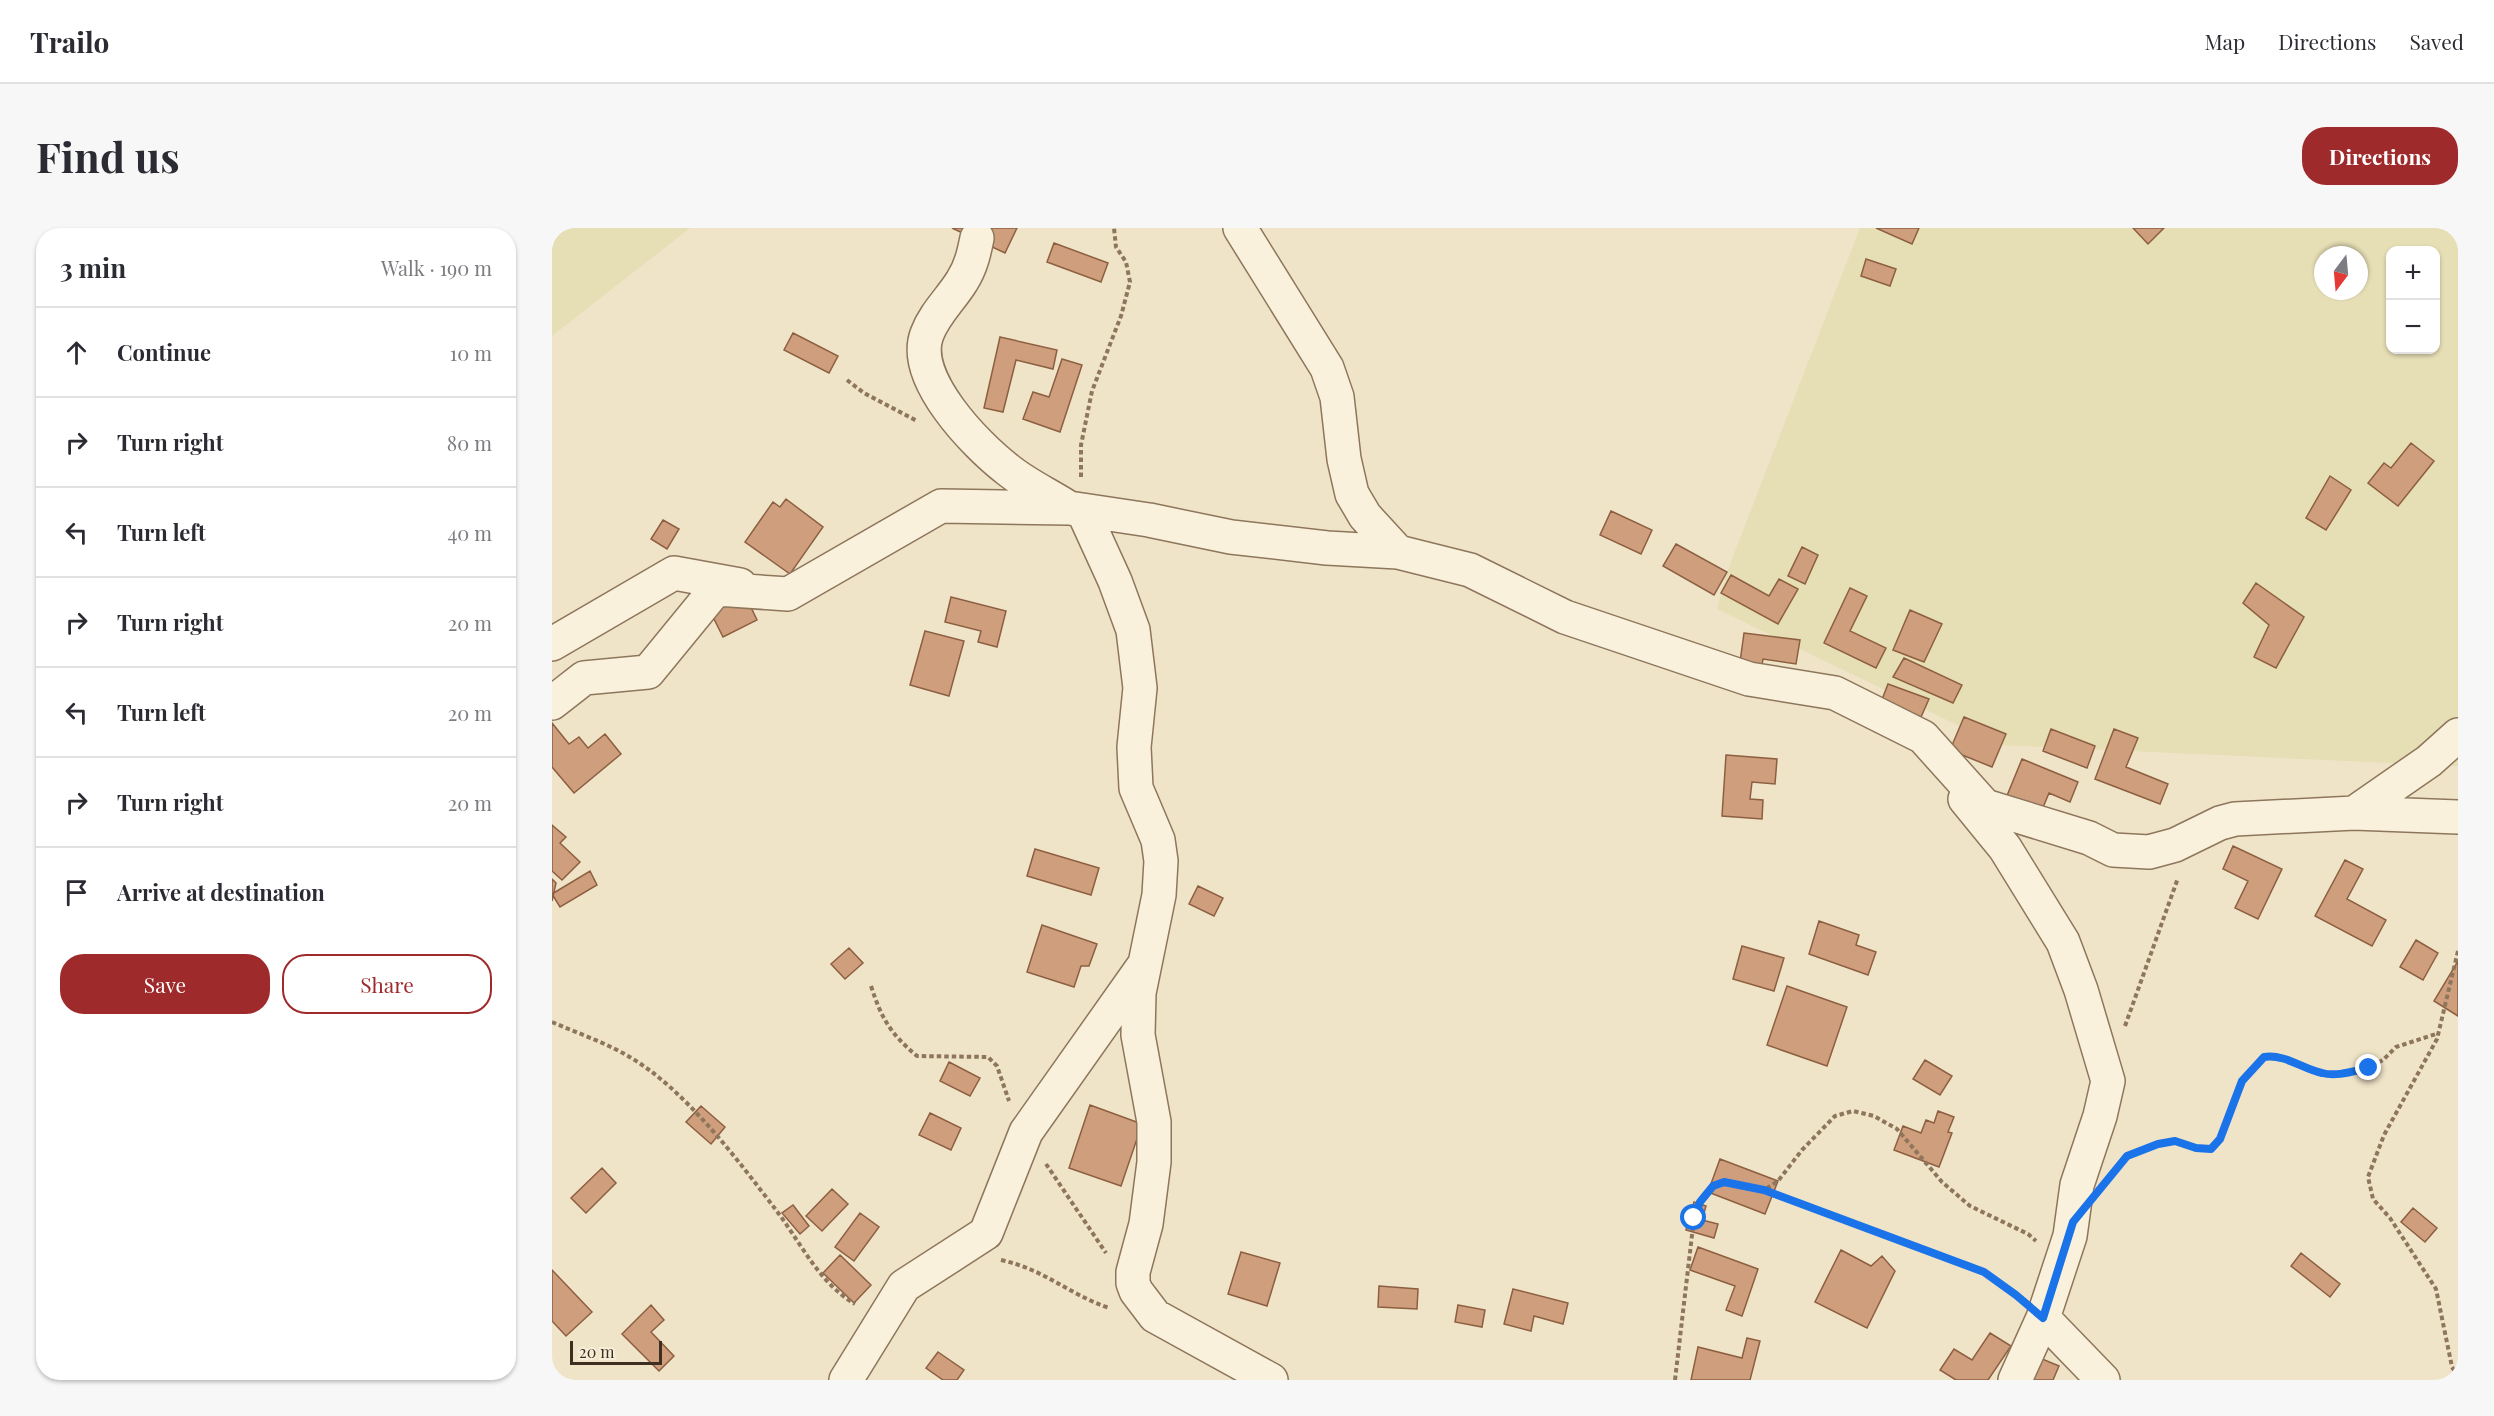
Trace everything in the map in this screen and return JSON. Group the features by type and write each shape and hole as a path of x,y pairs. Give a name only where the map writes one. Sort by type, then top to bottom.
{"street":[{"path":"1240,228 1327,368 1337,397 1344,459 1352,494 1365,516 1398,552"},
{"path":"977,238 972,260 962,280 934,317 926,337 927,365 935,389 967,431 1007,470 1076,509 1115,581 1132,630 1138,660 1140,688 1134,747 1136,788 1158,840 1162,873 1139,993 1138,1035 1154,1122 1154,1162 1146,1224 1133,1272 1136,1291 1155,1316 1271,1380"},
{"path":"552,703 584,678 648,672 716,589 788,594 941,506 1076,509 1149,520 1231,537 1327,548 1398,552 1470,570 1565,617 1749,679 1835,693 1923,737 1985,806 2089,838 2113,850 2149,852 2175,845 2220,823 2235,819 2354,813 2458,817"},
{"path":"552,644 674,573 788,594"},
{"path":"1909,729 2005,848 2063,942 2108,1081 2100,1116 2080,1174 2073,1222 2062,1261 2043,1318 2015,1380"},
{"path":"2354,813 2429,761 2458,735"},
{"path":"846,1380 904,1286 986,1233 1026,1132 1143,966"},
{"path":"2043,1318 2103,1380"}],"path":[{"path":"1076,509 1081,445 1092,391 1121,316 1130,282 1126,262 1116,247 1114,228"},
{"path":"2125,1029 2193,837"},
{"path":"2458,951 2439,1033 2423,1068 2384,1135 2368,1178 2373,1199 2390,1218 2436,1289 2452,1367 2458,1377"},
{"path":"552,1022 627,1055 652,1073 703,1120 747,1172 795,1235 821,1275 841,1296 858,1306"},
{"path":"2114,1172 2127,1156 2158,1144 2175,1141 2196,1148 2211,1149 2220,1139 2242,1081 2264,1057 2290,1060 2323,1074 2341,1074 2369,1068 2396,1047 2439,1033"},
{"path":"1764,1190 1778,1181 1802,1150 1835,1116 1853,1111 1874,1116 1897,1129 1942,1182 1970,1206 2028,1234 2062,1261"},
{"path":"1675,1380 1694,1218 1700,1202 1713,1186 1724,1182 1764,1190 1984,1272 2043,1318"},
{"path":"990,1258 1039,1272 1088,1301 1110,1309 1118,1310 1145,1303"}],"shaded area":[{"path":"552,228 690,228 552,336"},
{"path":"1860,228 2458,228 2458,766 1999,745 1717,609 1727,572"}],"building":[{"path":"952,228 1017,228 1005,253"},
{"path":"1876,228 1919,228 1912,244"},
{"path":"2133,228 2164,228 2148,244"},
{"path":"1054,243 1108,263 1101,282 1047,262"},
{"path":"1866,259 1896,269 1890,286 1861,276"},
{"path":"793,333 838,356 829,373 784,350"},
{"path":"1000,337 1057,350 1053,369 1016,360 1003,412 984,408"},
{"path":"1062,359 1082,365 1060,432 1023,419 1033,392 1049,397"},
{"path":"2411,443 2434,461 2398,506 2368,483 2384,463 2391,468"},
{"path":"2330,476 2351,490 2326,530 2306,518"},
{"path":"786,499 823,527 790,574 745,542 773,502 780,507"},
{"path":"1611,511 1652,530 1641,554 1600,535"},
{"path":"663,520 679,529 667,549 651,539"},
{"path":"1676,544 1727,572 1714,595 1663,566"},
{"path":"1802,547 1818,555 1805,584 1788,576"},
{"path":"1731,575 1769,596 1779,579 1798,589 1778,624 1721,593"},
{"path":"2256,583 2304,617 2276,668 2254,657 2269,625 2243,603"},
{"path":"1850,588 1867,596 1850,631 1886,648 1876,668 1824,643"},
{"path":"745,595 757,620 723,637 708,607 722,607 731,603 733,607"},
{"path":"951,597 1006,611 997,647 978,642 981,631 945,622"},
{"path":"1910,610 1942,624 1924,662 1893,650"},
{"path":"925,631 964,641 949,696 910,685"},
{"path":"1744,633 1800,640 1796,664 1763,659 1761,672 1739,669"},
{"path":"1904,658 1962,685 1953,703 1893,677"},
{"path":"1888,684 1929,699 1921,717 1881,702"},
{"path":"1964,717 2006,734 1992,767 1950,750"},
{"path":"552,723 569,744 579,737 588,748 605,734 621,754 574,793 552,767"},
{"path":"2051,729 2095,746 2087,768 2043,751"},
{"path":"2114,729 2138,738 2126,767 2168,784 2160,804 2095,779"},
{"path":"1726,755 1777,759 1775,784 1752,782 1750,799 1763,800 1762,819 1722,816"},
{"path":"2022,759 2078,782 2070,802 2049,793 2042,810 2004,803"},
{"path":"552,825 566,837 560,843 580,862 562,880 552,871"},
{"path":"2233,846 2282,869 2258,919 2235,908 2248,881 2223,869"},
{"path":"1035,849 1099,868 1091,895 1027,876"},
{"path":"2345,860 2363,869 2347,899 2386,920 2372,946 2315,916"},
{"path":"590,871 597,885 560,907 552,894"},
{"path":"552,879 556,883 552,901"},
{"path":"1198,886 1223,898 1214,916 1189,904"},
{"path":"1819,921 1859,935 1856,945 1876,952 1868,975 1809,954"},
{"path":"1042,925 1097,944 1089,966 1081,966 1074,987 1027,972"},
{"path":"2416,940 2438,953 2423,980 2400,967"},
{"path":"1742,946 1784,958 1774,991 1733,979"},
{"path":"849,948 863,963 845,979 831,964"},
{"path":"2458,961 2458,1016 2434,1001"},
{"path":"1787,986 1847,1007 1827,1066 1767,1045"},
{"path":"1925,1060 1952,1076 1940,1095 1913,1079"},
{"path":"949,1062 980,1078 970,1096 940,1081"},
{"path":"1090,1105 1142,1124 1121,1186 1069,1168"},
{"path":"701,1106 725,1127 711,1144 686,1122"},
{"path":"1938,1111 1954,1117 1948,1132 1952,1133 1939,1167 1894,1150 1903,1126 1921,1133 1926,1120 1934,1123"},
{"path":"930,1113 961,1128 951,1150 919,1135"},
{"path":"1720,1159 1778,1181 1765,1214 1708,1192"},
{"path":"602,1168 616,1183 586,1213 571,1198"},
{"path":"832,1189 848,1204 822,1231 806,1216"},
{"path":"1694,1202 1706,1206 1702,1220 1718,1224 1714,1238 1686,1230"},
{"path":"793,1205 809,1226 800,1234 782,1213"},
{"path":"2413,1208 2437,1228 2425,1242 2401,1222"},
{"path":"860,1213 879,1227 854,1261 835,1247"},
{"path":"1698,1247 1758,1269 1742,1316 1726,1310 1735,1286 1690,1270"},
{"path":"1841,1250 1871,1266 1882,1256 1895,1271 1867,1328 1815,1302"},
{"path":"1241,1252 1280,1263 1267,1306 1228,1294"},
{"path":"2301,1253 2340,1284 2330,1297 2291,1266"},
{"path":"840,1255 871,1285 854,1303 823,1273"},
{"path":"552,1270 592,1312 566,1336 552,1321"},
{"path":"1379,1286 1418,1289 1417,1309 1378,1307"},
{"path":"1513,1289 1568,1303 1563,1324 1534,1316 1531,1331 1504,1324"},
{"path":"651,1305 664,1320 651,1332 674,1356 659,1371 622,1334"},
{"path":"1458,1305 1485,1310 1482,1327 1455,1322"},
{"path":"1990,1333 2011,1346 1988,1380 1956,1380 1940,1370 1954,1349 1972,1360"},
{"path":"1747,1338 1760,1341 1750,1380 1691,1380 1698,1347 1742,1358"},
{"path":"2023,1351 2059,1366 2053,1380 2031,1380"},
{"path":"938,1352 964,1370 957,1380 943,1380 926,1368"}],"route":[{"path":"1694,1218 1700,1202 1713,1186 1724,1182 1749,1189 1764,1190 1984,1272 2043,1318 2073,1222 2127,1156 2158,1144 2175,1141 2196,1148 2211,1149 2220,1139 2234,1097 2242,1081 2264,1057 2272,1056 2290,1060 2323,1074 2341,1074 2369,1068"}]}
